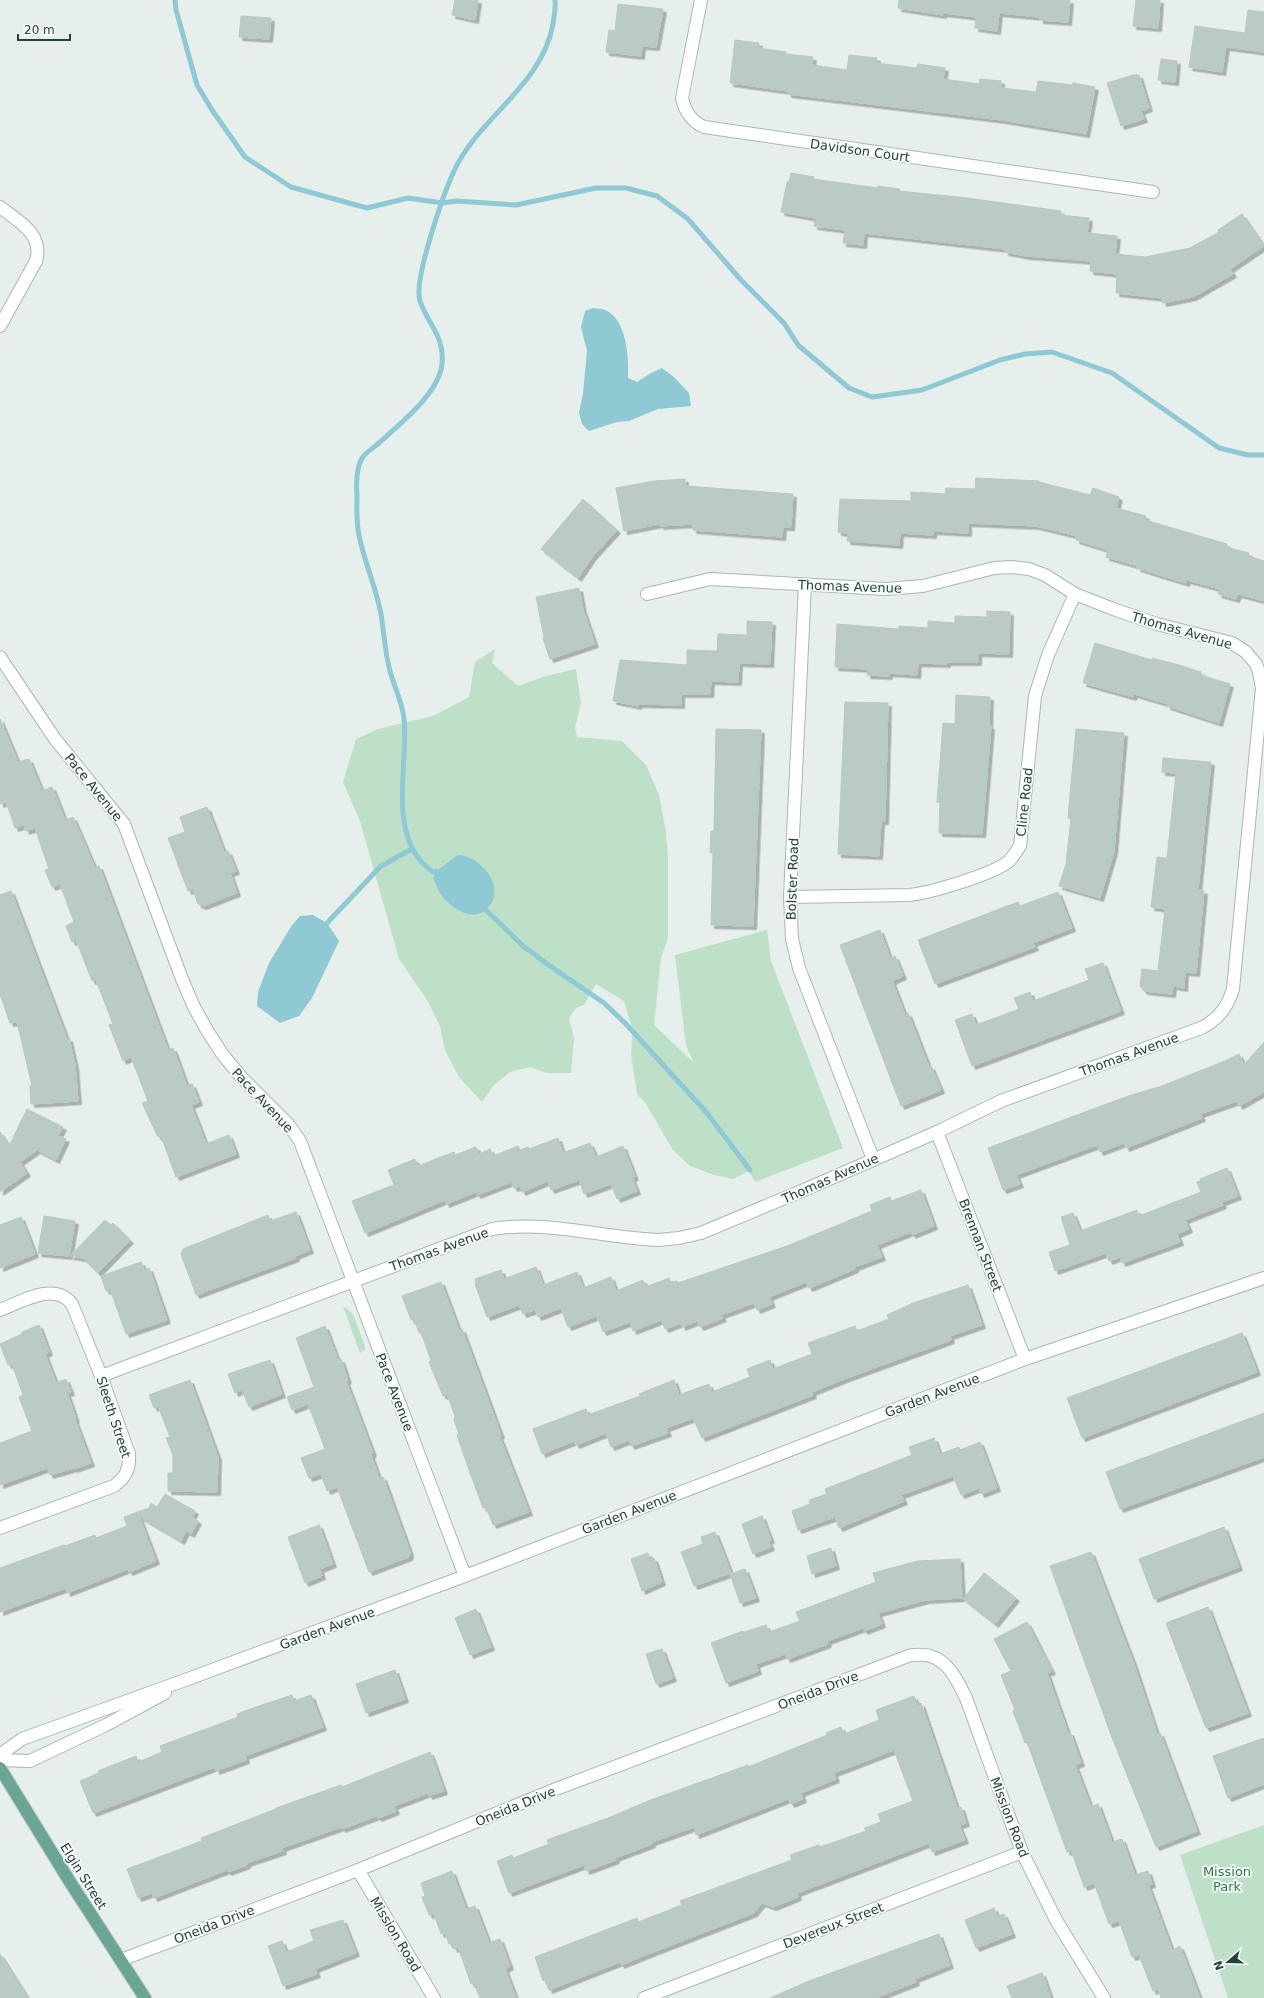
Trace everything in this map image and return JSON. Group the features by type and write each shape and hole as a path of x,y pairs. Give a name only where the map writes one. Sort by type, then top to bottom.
{"main road":[{"name":"Elgin Street","path":"0,1768 146,1998"}],"street":[{"name":"Davidson Court","path":"701,0 682,98 687,113 697,124 704,127 1153,192"},
{"path":"0,207 31,232 36,238 38,254 36,261 0,326"},
{"name":"Thomas Avenue","path":"101,1376 353,1282 480,1232 508,1226 538,1226 647,1240 679,1238 701,1233 937,1132 1001,1101 1201,1028 1220,1016 1231,996 1262,688 1260,672 1246,652 1232,643 1157,624 1075,594 1045,575 1011,567 994,568 905,589 710,579 647,594"},
{"name":"Bolster Road","path":"805,585 790,897 792,940 799,968 873,1159"},
{"name":"Cline Road","path":"790,897 909,895 929,893 996,868 1009,861 1020,846 1035,696 1048,655 1075,594"},
{"name":"Pace Avenue","path":"0,657 55,739 124,824 194,1007 223,1055 242,1078 288,1124 300,1141 465,1576"},
{"name":"Brennan Street","path":"937,1132 1025,1359"},
{"name":"Garden Avenue","path":"0,1755 22,1739 465,1576 1025,1359 1264,1278"},
{"name":"Sleeth Street","path":"0,1310 48,1293 66,1297 72,1304 101,1376 129,1454 130,1464 127,1474 114,1486 0,1528"},
{"name":"Mission Road","path":"911,1656 929,1656 940,1660 955,1675 966,1698 1022,1852 1056,1920 1104,1998"},
{"name":"Oneida Drive","path":"121,1960 358,1870 556,1789 911,1656"},
{"path":"0,1760 30,1761 106,1726 188,1679"},
{"name":"Devereux Street","path":"644,1998 1022,1852"},
{"name":"Mission Road","path":"358,1870 434,1998"}],"green space":[{"path":"495,649 492,663 518,686 546,676 576,669 581,703 575,727 577,737 622,741 646,765 659,795 665,826 668,856 668,938 661,958 654,1025 694,1063 686,1046 675,955 767,930 771,961 843,1148 755,1182 749,1171 733,1179 714,1175 690,1166 673,1150 646,1104 637,1094 631,1054 633,1031 624,1001 596,984 584,1005 576,1008 569,1018 574,1038 571,1073 546,1073 530,1067 510,1072 494,1085 482,1102 459,1077 445,1050 440,1026 427,1000 399,959 360,821 343,782 356,739 378,729 433,716 469,697 475,662"},
{"path":"343,1306 353,1314 366,1349 360,1353"},
{"name":"Mission Park","path":"1264,1825 1264,1998 1228,1998 1180,1855"}],"water":[{"path":"593,308 605,310 612,315 622,330 627,350 628,378 637,382 662,368 675,378 689,393 691,406 658,409 629,421 617,422 589,431 582,424 579,413 583,393 587,351 581,327 585,311"},
{"path":"458,855 473,859 480,864 486,870 494,885 495,892 492,902 483,912 478,914 472,915 461,912 451,905 440,893 433,878 436,871"},
{"path":"313,915 327,923 339,941 312,998 299,1016 280,1023 257,1006 258,992 269,963 292,925 300,916"}],"building":[{"path":"455,0 478,0 475,20 452,15"},
{"path":"899,0 1070,0 1068,22 1040,20 1040,17 999,13 997,31 975,28 976,17 943,13 943,15 898,8"},
{"path":"1136,0 1160,0 1158,28 1133,26"},
{"path":"618,4 663,9 656,47 642,46 641,56 606,52 609,30 615,31"},
{"path":"1248,10 1264,12 1264,52 1226,47 1222,72 1189,67 1195,26 1245,33"},
{"path":"241,16 271,18 269,39 239,37"},
{"path":"735,40 759,43 758,48 786,52 786,54 813,57 812,65 847,70 849,55 877,58 876,63 917,68 918,64 945,68 943,79 979,84 980,79 1001,81 1001,88 1036,92 1038,81 1073,85 1073,83 1095,87 1086,134 1002,120 788,94 788,91 730,83"},
{"path":"1161,59 1177,61 1175,82 1158,80"},
{"path":"1133,75 1139,75 1149,108 1141,111 1144,119 1121,126 1107,83"},
{"path":"791,173 814,177 813,179 878,188 878,186 900,189 899,191 967,198 1061,211 1060,215 1089,218 1087,233 1117,236 1115,254 1145,257 1190,248 1219,232 1218,230 1242,214 1264,246 1230,269 1233,274 1193,297 1163,303 1162,298 1116,293 1117,274 1090,271 1091,261 1026,256 1005,252 1005,249 864,233 863,245 843,243 845,230 814,226 815,218 781,212 787,182 789,182"},
{"path":"976,478 1039,481 1090,495 1093,488 1119,497 1116,508 1146,516 1145,520 1227,544 1226,547 1249,553 1248,556 1264,561 1264,601 1238,594 1236,599 1218,594 1220,589 1187,580 1186,583 1137,568 1138,566 1106,557 1108,550 1076,540 1077,536 1036,526 968,523 968,533 933,531 933,535 900,533 899,545 847,541 848,533 838,532 840,499 911,501 911,492 945,494 946,488 975,489"},
{"path":"685,479 685,486 793,494 791,527 783,527 782,537 693,530 693,524 660,526 660,524 624,531 616,488 654,481"},
{"path":"583,499 617,530 593,556 578,578 541,549"},
{"path":"579,588 583,610 595,644 550,659 543,638 536,597"},
{"path":"987,611 1010,612 1009,654 978,653 978,662 947,662 947,664 918,663 917,675 889,673 889,676 867,675 868,669 835,667 837,624 899,629 899,626 928,628 928,621 955,623 955,616 987,617"},
{"path":"747,621 772,622 770,664 739,663 738,682 711,681 710,694 681,694 681,705 638,704 638,706 613,701 620,660 687,665 687,650 717,651 718,634 747,635"},
{"path":"1095,643 1152,660 1152,658 1179,665 1201,672 1200,675 1230,684 1219,723 1167,706 1168,704 1134,694 1133,697 1083,683"},
{"path":"956,695 990,697 989,726 991,726 982,834 939,833 940,802 937,802 943,723 955,724"},
{"path":"845,702 888,703 885,821 881,821 879,856 838,854"},
{"path":"0,719 18,762 29,759 42,791 52,787 65,820 73,817 95,868 99,866 168,1050 173,1048 187,1086 192,1084 199,1102 191,1105 206,1144 229,1135 236,1154 176,1177 161,1136 158,1137 142,1103 148,1101 131,1057 123,1061 109,1025 113,1024 96,980 92,981 76,940 72,942 66,926 74,922 60,884 52,887 45,870 49,869 35,828 26,831 24,825 15,828 6,802 0,804"},
{"path":"716,729 761,730 753,926 711,925 713,853 710,853 711,831 714,831"},
{"path":"1076,729 1124,733 1114,851 1100,898 1059,886 1066,864 1071,818 1068,818"},
{"path":"1163,758 1211,762 1198,890 1204,891 1196,973 1185,972 1184,988 1173,986 1172,994 1144,991 1140,986 1142,969 1158,971 1165,909 1151,907 1157,857 1167,858 1176,773 1162,772"},
{"path":"207,807 224,852 228,851 236,871 230,873 237,893 203,906 198,904 193,889 188,891 168,838 185,832 180,817"},
{"path":"11,891 67,1039 69,1038 75,1065 78,1101 31,1104 30,1086 32,1086 17,1022 10,1023 0,994 0,895"},
{"path":"1058,892 1072,928 1033,943 1035,947 935,984 918,940 1018,902 1020,906"},
{"path":"880,930 890,958 895,956 903,976 892,981 905,1015 908,1013 929,1067 931,1066 941,1090 901,1106 840,945"},
{"path":"1103,963 1121,1011 972,1066 955,1020 972,1014 976,1025 1019,1009 1014,998 1030,992 1033,1001 1089,980 1085,969"},
{"path":"1264,1042 1264,1092 1239,1106 1237,1101 1200,1114 1202,1118 1126,1148 1124,1143 1100,1152 1097,1145 1016,1175 1020,1184 1003,1190 988,1148 1131,1095 1159,1087 1239,1054 1244,1065"},
{"path":"27,1109 63,1127 58,1136 66,1139 56,1160 37,1150 20,1162 27,1173 0,1192 0,1132 9,1146"},
{"path":"558,1138 563,1153 590,1143 596,1157 623,1146 635,1177 632,1178 637,1191 617,1199 611,1184 584,1194 579,1180 551,1190 548,1181 522,1192 520,1186 514,1188 511,1182 477,1195 476,1192 446,1204 445,1200 365,1233 352,1201 394,1185 388,1170 415,1159 418,1166 454,1152 455,1155 476,1147 479,1154 490,1149 493,1156 518,1146 520,1150 528,1147 529,1149"},
{"path":"1227,1168 1238,1196 1222,1202 1223,1205 1185,1220 1189,1229 1177,1234 1180,1242 1122,1263 1120,1257 1109,1261 1106,1253 1055,1271 1049,1252 1070,1245 1061,1217 1073,1213 1080,1231 1137,1210 1139,1216 1201,1192 1197,1182 1201,1181 1200,1179"},
{"path":"921,1190 934,1226 912,1235 911,1232 877,1245 882,1257 855,1267 855,1269 809,1288 806,1282 769,1297 772,1304 757,1310 754,1303 721,1315 723,1318 700,1327 697,1321 682,1327 681,1323 665,1329 661,1320 633,1331 630,1322 603,1332 597,1316 568,1327 561,1308 538,1317 535,1310 523,1314 519,1305 487,1317 475,1284 475,1279 501,1270 504,1279 536,1267 543,1285 577,1272 583,1288 611,1277 616,1291 643,1280 646,1287 669,1278 671,1283 677,1281 678,1283 787,1246 872,1211 870,1205 890,1197 891,1201"},
{"path":"296,1212 310,1250 295,1256 296,1258 196,1295 181,1254 183,1249 268,1215 270,1221"},
{"path":"44,1216 75,1221 69,1256 38,1253"},
{"path":"21,1217 35,1254 0,1268 0,1225"},
{"path":"105,1220 111,1225 113,1223 130,1240 98,1273 83,1258 70,1256"},
{"path":"141,1262 144,1270 149,1268 167,1320 126,1334 110,1289 106,1291 101,1276"},
{"path":"441,1282 459,1330 462,1329 501,1435 499,1435 529,1512 493,1525 486,1507 483,1508 469,1470 457,1435 459,1434 454,1420 455,1416 447,1394 443,1396 429,1362 431,1361 421,1332 419,1333 414,1319 411,1320 402,1296"},
{"path":"968,1285 982,1325 950,1336 951,1340 812,1392 813,1395 702,1438 693,1418 666,1428 668,1433 631,1446 629,1440 611,1447 606,1433 576,1445 574,1441 542,1454 533,1429 586,1409 588,1415 640,1396 639,1394 674,1380 679,1395 709,1384 712,1392 750,1377 747,1369 770,1360 773,1369 812,1354 808,1343 855,1326 857,1331 889,1319 887,1315 913,1303"},
{"path":"39,1325 49,1352 45,1354 56,1383 66,1379 71,1392 67,1393 91,1463 50,1475 47,1468 0,1485 0,1443 32,1431 19,1397 23,1395 12,1364 8,1365 0,1344"},
{"path":"325,1326 338,1360 341,1359 348,1380 346,1381 373,1453 371,1455 379,1478 383,1477 410,1552 409,1557 369,1572 337,1487 327,1491 321,1474 309,1478 301,1458 325,1449 308,1404 292,1410 287,1397 314,1387 296,1338"},
{"path":"1242,1333 1257,1372 1082,1438 1067,1398"},
{"path":"270,1360 282,1394 249,1407 242,1390 235,1393 228,1374"},
{"path":"190,1380 218,1457 217,1492 168,1491 168,1473 173,1473 173,1455 166,1438 170,1437 158,1406 154,1408 149,1395"},
{"path":"1264,1413 1264,1457 1120,1509 1106,1472"},
{"path":"934,1438 940,1454 959,1447 960,1450 980,1442 997,1488 981,1494 979,1488 961,1495 953,1476 901,1495 904,1501 839,1528 835,1517 798,1530 792,1511 810,1504 809,1500 827,1494 825,1489 912,1455 909,1447"},
{"path":"165,1494 195,1511 192,1517 198,1521 191,1534 186,1531 181,1541 139,1516 156,1561 129,1572 128,1569 67,1593 66,1588 0,1612 0,1568 64,1545 65,1546 95,1535 96,1538 127,1526 124,1517 149,1508 151,1503 157,1507"},
{"path":"762,1516 771,1540 768,1540 771,1547 753,1554 742,1524"},
{"path":"319,1525 333,1564 320,1569 322,1576 305,1583 288,1537"},
{"path":"1224,1527 1239,1567 1154,1599 1139,1559"},
{"path":"715,1532 731,1573 694,1586 681,1552 703,1544 701,1537"},
{"path":"831,1548 836,1566 812,1574 807,1556"},
{"path":"1091,1552 1135,1667 1157,1734 1160,1733 1197,1831 1156,1847 1111,1735 1050,1566"},
{"path":"648,1553 650,1560 654,1558 662,1582 642,1591 631,1559"},
{"path":"960,1559 962,1598 926,1600 878,1613 882,1624 864,1631 863,1628 827,1641 828,1644 787,1659 785,1654 756,1664 758,1671 726,1683 711,1643 743,1631 744,1632 766,1625 769,1632 800,1621 796,1612 876,1582 873,1573 918,1561"},
{"path":"745,1569 756,1598 740,1603 730,1574"},
{"path":"984,1573 1016,1598 995,1624 963,1599"},
{"path":"1208,1607 1248,1713 1206,1728 1166,1623"},
{"path":"476,1609 491,1647 470,1655 455,1618"},
{"path":"1027,1622 1052,1671 1047,1673 1068,1733 1070,1732 1081,1763 1075,1765 1091,1807 1098,1804 1112,1842 1122,1839 1135,1875 1148,1871 1152,1884 1148,1885 1172,1950 1180,1946 1200,1998 1161,1998 1158,1989 1153,1991 1139,1955 1132,1957 1119,1921 1109,1924 1094,1883 1084,1887 1071,1850 1067,1852 1027,1742 1025,1743 1013,1711 1015,1710 1001,1675 1011,1671 994,1639"},
{"path":"662,1649 673,1678 656,1684 646,1654"},
{"path":"395,1670 405,1699 366,1713 356,1684"},
{"path":"292,1695 294,1701 311,1695 323,1727 245,1756 246,1760 216,1771 215,1767 93,1813 80,1781 99,1773 98,1771 136,1756 138,1762 162,1752 160,1746 238,1717 237,1714"},
{"path":"914,1696 918,1706 921,1703 957,1808 961,1807 966,1823 959,1825 965,1840 932,1852 929,1843 797,1893 798,1897 773,1907 762,1903 754,1913 621,1965 620,1962 549,1990 545,1979 543,1981 535,1957 637,1918 638,1922 682,1905 680,1901 792,1860 790,1855 819,1845 820,1847 866,1831 864,1828 881,1822 878,1814 913,1801 894,1750 834,1773 836,1779 801,1793 803,1799 791,1804 788,1799 696,1835 694,1827 652,1842 652,1844 615,1858 616,1860 586,1871 584,1865 509,1893 497,1861 512,1855 513,1858 549,1844 547,1840 608,1818 648,1801 748,1765 748,1767 827,1735 826,1733 841,1727 844,1734 879,1720 876,1710"},
{"path":"1264,1738 1264,1784 1228,1798 1213,1756"},
{"path":"430,1752 444,1791 429,1796 428,1793 394,1806 396,1811 378,1818 377,1816 342,1829 341,1827 282,1848 283,1851 247,1863 247,1865 228,1872 227,1870 154,1898 152,1893 138,1898 127,1869 202,1841 201,1838 276,1808 341,1785 342,1787"},
{"path":"452,1871 466,1909 475,1906 489,1943 500,1939 510,1966 505,1969 516,1998 480,1998 474,1983 471,1984 458,1947 454,1949 452,1943 449,1944 445,1933 441,1934 434,1914 429,1915 422,1897 425,1896 421,1883"},
{"path":"994,1908 997,1916 1004,1914 1012,1934 976,1948 965,1920"},
{"path":"343,1920 356,1953 315,1969 317,1974 283,1986 268,1946 282,1941 286,1952 314,1941 310,1930"},
{"path":"939,1934 950,1965 915,1979 916,1982 875,1998 770,1998 809,1981"},
{"path":"0,1954 28,1998 0,1998"},
{"path":"1042,1973 1051,1998 1012,1998 1007,1986"}],"waterway":[{"path":"175,0 176,10 197,85 212,110 245,157 291,187 367,208 408,198 443,203 456,201 516,205 596,188 626,188 657,196 688,219 741,280 784,323 798,345 849,388 872,397 922,390 1000,360 1025,354 1052,352 1112,373 1219,448 1248,455 1264,455"},
{"path":"436,871 433,872 418,858 409,841 404,822 402,801 405,737 404,718 402,706 388,664 379,604 361,545 358,530 357,477 362,458 418,407 434,386 439,375 442,364 441,345 435,330 423,309 420,301 419,290 425,256 437,216 449,182 465,152 478,134 523,84 536,66 547,46 553,24 555,0"},
{"path":"327,923 381,866 412,849"},
{"path":"486,910 523,946 604,1003 625,1023 707,1113 750,1170"}]}
